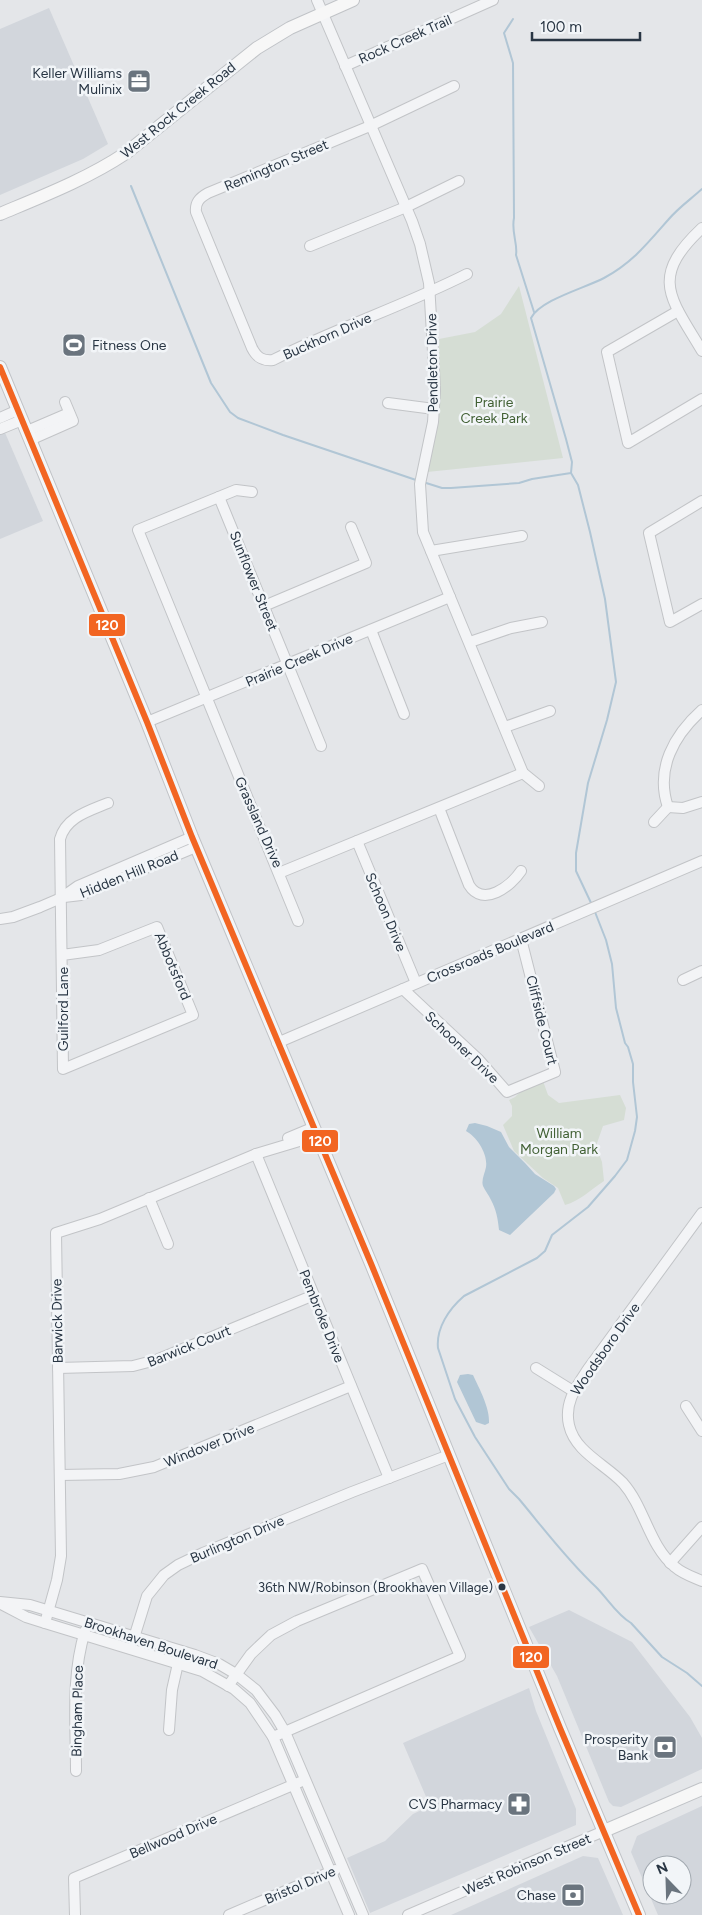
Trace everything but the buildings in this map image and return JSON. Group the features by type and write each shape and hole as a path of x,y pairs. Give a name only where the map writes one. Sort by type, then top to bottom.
{"main road":[{"name":"West Rock Creek Road","path":"0,214 70,185 108,165 126,153 257,48 278,34 353,0"},
{"path":"0,367 147,722 194,842 639,1915"},
{"name":"West Robinson Street","path":"604,1831 702,1789"}],"street":[{"name":"Pendleton Drive","path":"317,0 420,244 430,293 434,369 434,409 420,480 423,532 524,773"},
{"name":"Rock Creek Trail","path":"345,66 493,0"},
{"name":"Remington Street","path":"196,215 196,203 202,196 208,193 370,126 454,86"},
{"path":"310,246 406,207 459,181"},
{"name":"Buckhorn Drive","path":"196,215 241,317 252,348 255,354 262,359 273,360 402,302 430,293 467,274"},
{"path":"702,228 684,246 671,268 670,278 671,294 678,311 702,350"},
{"path":"678,311 607,352 628,443 702,399"},
{"path":"0,430 24,425 73,422 65,402"},
{"path":"388,403 434,409"},
{"path":"0,418 24,425"},
{"path":"219,497 236,490 252,492"},
{"name":"Grassland Drive","path":"219,497 138,530 279,873 524,773"},
{"name":"Sunflower Street","path":"219,497 321,746"},
{"path":"702,501 649,532 670,622 702,604"},
{"path":"264,606 366,563 351,527"},
{"path":"431,551 522,536"},
{"name":"Prairie Creek Drive","path":"147,722 450,597"},
{"path":"470,642 524,624 542,622"},
{"path":"371,630 404,714"},
{"path":"668,807 662,787 666,765 680,734 702,710"},
{"path":"505,727 550,711"},
{"path":"524,773 539,786"},
{"path":"654,822 668,807 688,807 702,802"},
{"name":"Guilford Lane","path":"108,804 68,822 60,839 63,1069 193,1015"},
{"path":"439,808 474,892 482,895 492,894 509,886 521,871"},
{"name":"Schoon Drive","path":"357,841 416,983"},
{"name":"Hidden Hill Road","path":"0,920 22,914 61,898 81,895 194,842"},
{"name":"Crossroads Boulevard","path":"277,1043 702,860"},
{"path":"279,873 298,921"},
{"name":"Abbotsford","path":"62,955 99,950 157,927 193,1015"},
{"name":"Cliffside Court","path":"521,939 555,1072 526,1084"},
{"path":"683,980 702,972"},
{"name":"Schooner Drive","path":"403,989 478,1060 508,1092 526,1084"},
{"name":"Barwick Drive","path":"45,1623 61,1556 56,1233 100,1219 314,1132"},
{"name":"Pembroke Drive","path":"256,1154 389,1478"},
{"path":"149,1198 168,1244"},
{"name":"Woodsboro Drive","path":"670,1563 656,1544 639,1508 622,1483 572,1436 568,1424 567,1411 574,1391 702,1213"},
{"name":"Barwick Court","path":"58,1368 141,1365 314,1295"},
{"path":"536,1368 574,1391"},
{"name":"Windover Drive","path":"60,1475 119,1474 154,1467 351,1386"},
{"path":"686,1406 702,1431"},
{"name":"Burlington Drive","path":"131,1649 152,1588 164,1575 178,1565 448,1452"},
{"path":"702,1526 670,1563 687,1575 702,1581"},
{"path":"228,1686 257,1647 279,1630 422,1568 460,1656 273,1737"},
{"name":"Brookhaven Boulevard","path":"0,1603 30,1605 135,1636 208,1660 236,1674 263,1698 285,1732 363,1915"},
{"name":"Brookhaven Boulevard","path":"0,1603 26,1617 202,1671 228,1686 250,1703 273,1737 349,1915"},
{"name":"Bingham Place","path":"76,1771 74,1692 78,1661 88,1623"},
{"path":"169,1730 172,1690 181,1650"},
{"name":"Bellwood Drive","path":"75,1915 74,1878 306,1780"},
{"name":"West Robinson Street","path":"408,1915 604,1831"},
{"name":"Bristol Drive","path":"229,1915 343,1866"}],"shaded area":[{"path":"49,8 108,144 83,159 0,195 0,29"},
{"path":"0,421 43,521 0,539"},
{"path":"569,1610 632,1642 690,1717 702,1738 702,1769 621,1807 613,1806 609,1802 557,1676 529,1627"},
{"path":"529,1688 536,1711 576,1809 576,1825 370,1913 347,1858 385,1841 413,1814 430,1806 403,1743"},
{"path":"702,1806 702,1915 658,1915 654,1905 692,1905 692,1855 642,1855 642,1878 631,1852 637,1836"},
{"path":"583,1856 598,1858 623,1915 451,1915"}],"green space":[{"name":"Prairie Creek Park","path":"519,286 563,458 427,472 438,420 439,339 475,332 501,314"},
{"name":"William Morgan Park","path":"543,1081 548,1095 559,1103 620,1095 626,1108 624,1120 603,1126 596,1146 602,1162 604,1181 580,1198 565,1205 558,1188 543,1178 514,1151 503,1125 512,1116 512,1106 509,1100 521,1091"}],"water":[{"path":"475,1123 501,1132 509,1147 535,1174 556,1189 510,1235 499,1230 494,1207 483,1186 486,1167 485,1157 478,1142 466,1131 469,1124"},
{"path":"460,1375 473,1375 486,1405 489,1423 485,1425 476,1422 457,1382"}],"waterway":[{"path":"513,19 504,33 513,63 513,228 516,255 534,312"},
{"path":"131,186 211,383 230,412 238,418 283,435 416,480"},
{"path":"592,905 576,871 576,853 588,783 616,682 605,599 590,532 578,485 571,473 572,462 531,318 553,300 604,278 623,266 646,245 676,212 702,189"},
{"path":"423,482 442,488 451,488 519,483 571,473"},
{"path":"595,912 606,940 612,964 616,1008 625,1043 633,1064 637,1117 627,1160 588,1207 552,1235 545,1251 537,1258 464,1296 458,1301 441,1326 438,1348 455,1399 475,1437 509,1489 566,1556 662,1657 687,1673 702,1686"}],"transit line":[{"name":"120","path":"0,367 147,722 192,837 372,1266 560,1728 639,1915"}],"place":[{"name":"Keller Williams Mulinix","path":"139,81"},
{"name":"Fitness One","path":"74,345"},
{"name":"36th NW/Robinson (Brookhaven Village)","path":"502,1587"},
{"name":"Prosperity Bank","path":"665,1747"},
{"name":"CVS Pharmacy","path":"519,1804"},
{"name":"Chase","path":"573,1895"}]}
